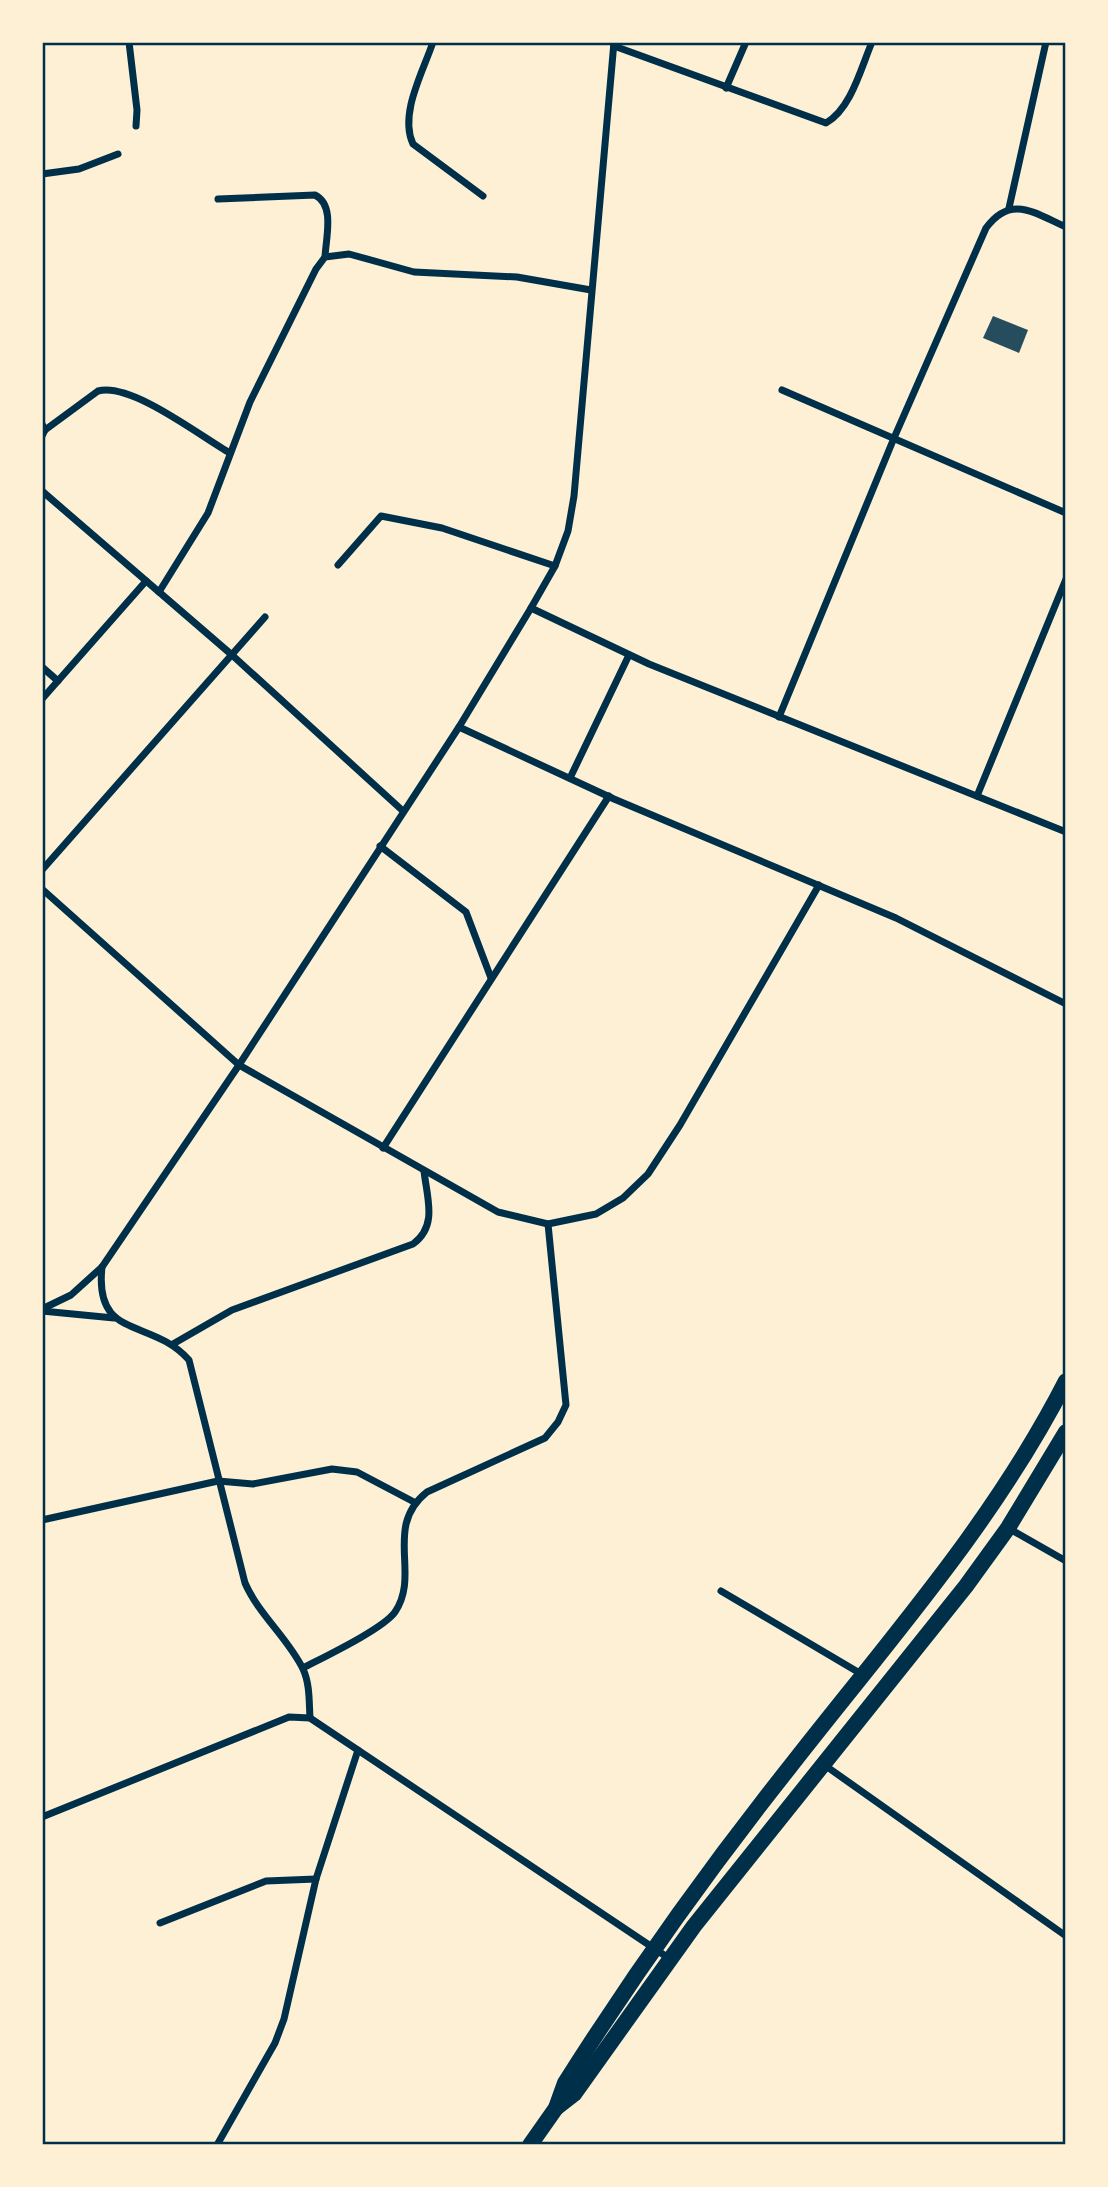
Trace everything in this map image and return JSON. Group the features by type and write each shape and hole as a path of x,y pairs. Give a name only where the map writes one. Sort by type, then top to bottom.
{"highway":[{"path":"530,2145 556,2108 565,2083 653,1948 772,1789 980,1526 1026,1455 1066,1381"},
{"path":"556,2108 574,2094 671,1959 823,1764 925,1639 1008,1528 1066,1432"}],"street":[{"path":"129,42 137,110 136,126"},
{"path":"433,42 408,117 407,132 413,144 483,196"},
{"path":"726,89 746,42"},
{"path":"42,1310 72,1294 102,1267 239,1065 459,727 555,566 568,531 574,496 614,44 726,89 825,123 836,118 844,106 872,42"},
{"path":"1009,208 1046,42"},
{"path":"42,174 79,169 118,154"},
{"path":"159,592 208,513 264,371 325,257 328,208 324,200 315,195 218,200"},
{"path":"779,717 894,438 986,229 996,215 1009,208 1026,210 1066,227"},
{"path":"325,257 349,254 414,272 517,277 591,290"},
{"path":"43,430 98,391 108,388 137,398 230,453"},
{"path":"782,390 1066,513"},
{"path":"42,491 232,655 403,811"},
{"path":"338,565 381,516 442,528 555,566"},
{"path":"977,796 1066,579"},
{"path":"42,699 146,581"},
{"path":"531,608 629,655 1066,832"},
{"path":"42,870 265,617"},
{"path":"570,778 629,655"},
{"path":"42,667 58,681"},
{"path":"459,727 608,796 896,918 1066,1004"},
{"path":"383,1149 608,796"},
{"path":"380,846 466,912 491,978"},
{"path":"42,889 239,1065 498,1212 548,1224 596,1214 623,1198 648,1174 680,1125 819,886"},
{"path":"173,1344 232,1310 413,1244 422,1237 430,1221 424,1171"},
{"path":"303,1668 383,1623 397,1610 402,1595 406,1517 414,1502 427,1492 545,1438 558,1422 566,1405 548,1224"},
{"path":"102,1267 100,1290 103,1304 115,1318"},
{"path":"42,1310 115,1318 173,1344 189,1360 245,1583 254,1604 303,1668 308,1685 310,1718"},
{"path":"42,1520 218,1481 253,1484 276,1482 332,1469 357,1472 414,1502"},
{"path":"1008,1528 1066,1561"},
{"path":"721,1591 863,1675"},
{"path":"42,1817 289,1717 310,1718 671,1959"},
{"path":"217,2145 275,2043 284,2019 316,1879 358,1750"},
{"path":"823,1764 1066,1936"},
{"path":"160,1923 267,1881 316,1879"}],"building":[{"path":"993,316 1028,330 1019,353 983,338"}]}
